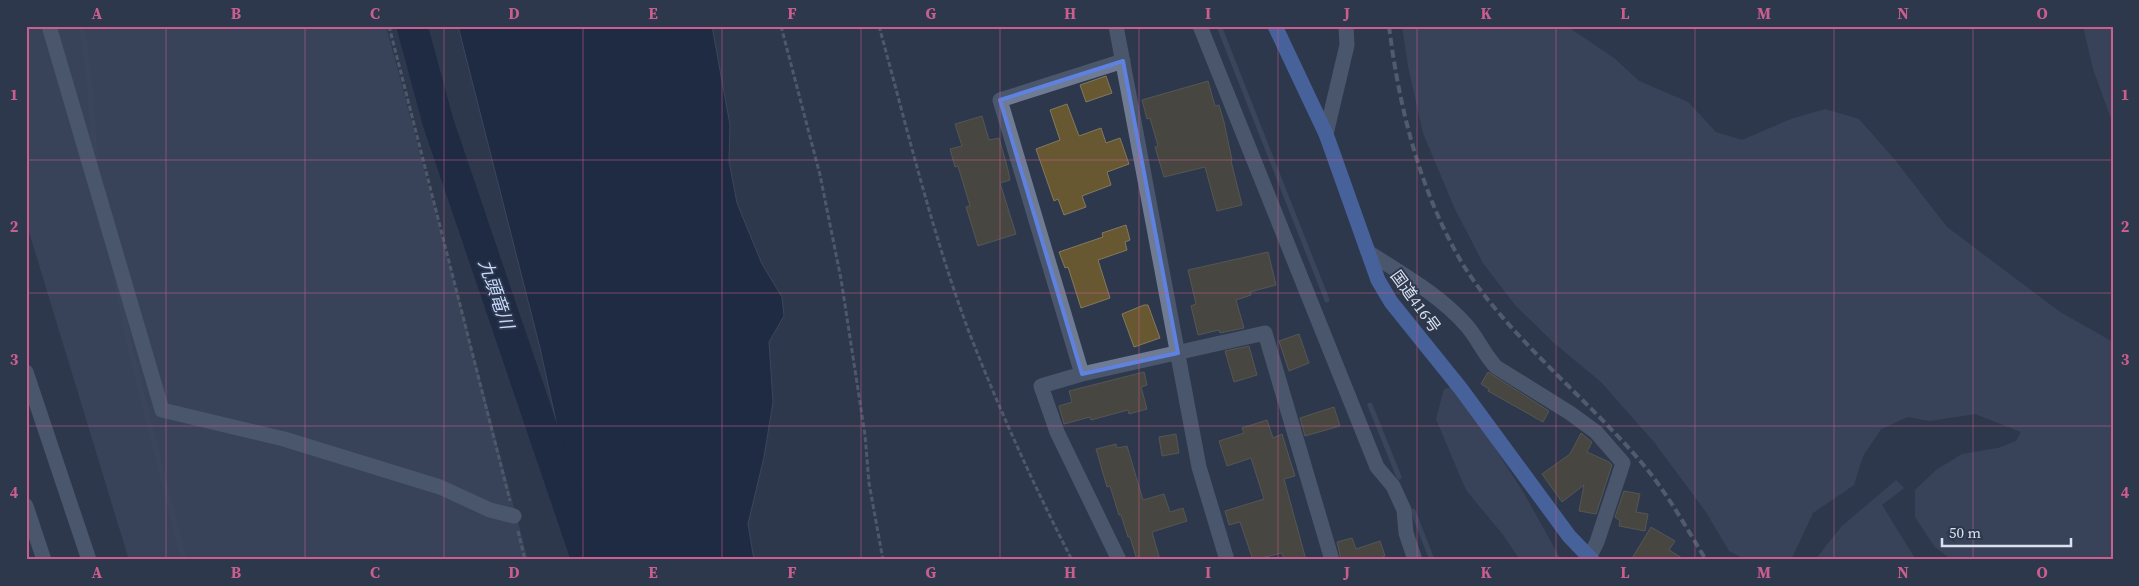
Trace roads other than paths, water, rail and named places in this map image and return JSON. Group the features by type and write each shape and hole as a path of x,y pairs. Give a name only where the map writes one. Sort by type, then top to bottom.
{"highway":[{"name":"国道416号","path":"1275,26 1326,134 1378,280 1391,302 1478,412 1570,536 1590,559"}],"street":[{"path":"49,26 162,410 284,439 440,487 490,510 514,516"},
{"path":"1116,26 1199,467 1226,560"},
{"path":"1200,26 1378,467 1394,486 1404,510 1406,533 1416,560"},
{"path":"1326,134 1347,45 1346,26"},
{"path":"1082,374 1000,100 1123,61"},
{"path":"1368,252 1425,288 1466,324 1486,357 1496,367 1563,408 1596,432 1623,462 1590,559"},
{"path":"1119,560 1057,432 1041,386 1082,374 1265,333 1332,560"},
{"path":"26,372 89,560"},
{"path":"26,506 44,560"}],"waterway":[{"path":"82,26 90,86 95,160"},
{"name":"九頭竜川","path":"412,26 438,122 587,560"},
{"path":"1219,26 1327,300"},
{"path":"116,279 132,356 184,560"},
{"path":"1370,405 1399,477"},
{"path":"1413,511 1432,560"}],"railway":[{"path":"1389,26 1405,118 1423,178 1447,236 1462,263 1480,290 1501,316 1641,462 1667,497 1706,560"}]}
